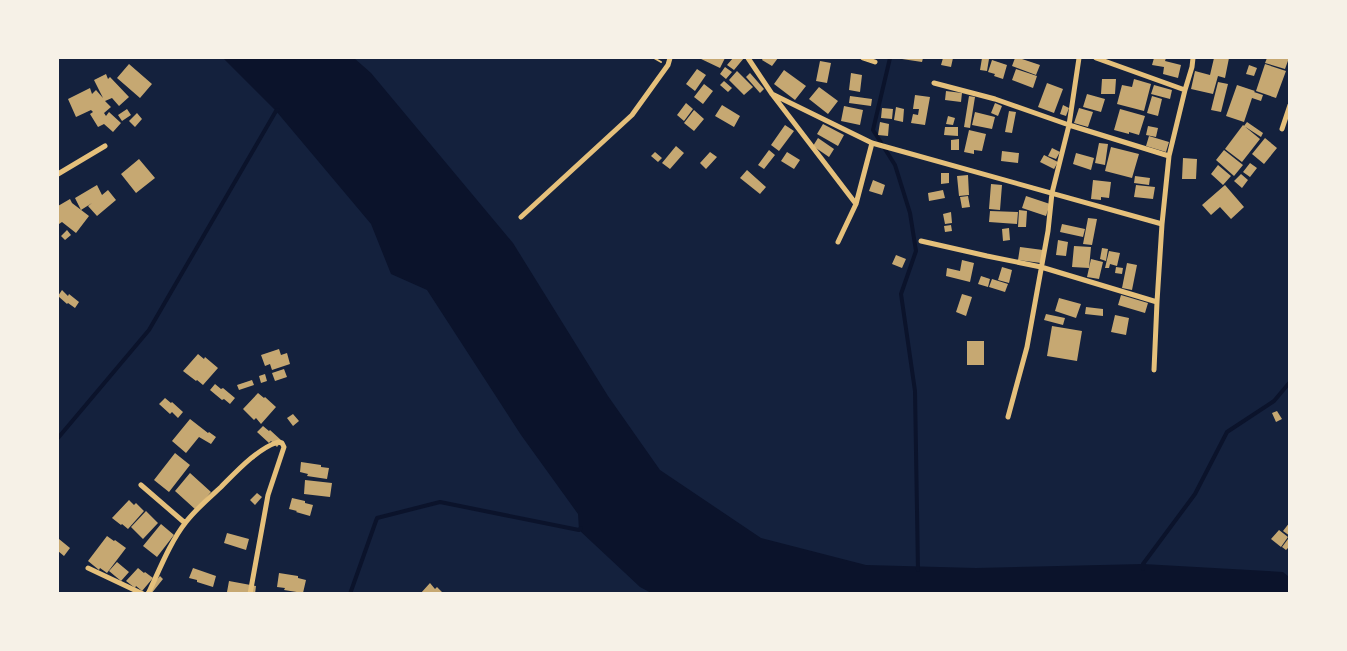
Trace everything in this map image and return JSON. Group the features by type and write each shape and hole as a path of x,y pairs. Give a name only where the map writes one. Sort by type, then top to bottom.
{"street":[{"path":"521,217 632,115 668,65 670,58"},
{"path":"748,58 772,94 856,204"},
{"path":"863,58 875,62"},
{"path":"1008,417 1027,346 1048,231 1052,193 1069,125 1079,58"},
{"path":"1096,58 1185,90"},
{"path":"1154,370 1162,224 1169,156 1193,58"},
{"path":"934,83 995,100 1169,156"},
{"path":"772,94 872,143 1162,224"},
{"path":"1282,129 1290,105"},
{"path":"838,242 856,204 872,143"},
{"path":"58,174 105,146"},
{"path":"921,240 987,256 1041,266 1157,302"},
{"path":"148,594 175,540 200,506 264,449 278,442 284,445 268,495 250,594"},
{"path":"141,485 186,523"},
{"path":"88,568 143,594"}],"water":[{"path":"223,58 354,58 371,73 513,243 608,396 660,470 761,538 866,565 976,568 1143,564 1283,572 1289,577 1289,593 653,594 640,587 579,530 578,514 521,435 427,290 391,274 371,224 276,111"}],"building":[{"path":"699,58 725,58 720,68"},
{"path":"733,58 744,58 734,70 727,65"},
{"path":"763,58 778,58 772,66 762,60"},
{"path":"902,58 923,58 922,62"},
{"path":"943,58 953,58 951,67 941,65"},
{"path":"982,58 989,59 987,71 980,70"},
{"path":"1015,58 1040,65 1036,75 1012,66"},
{"path":"1154,58 1166,58 1165,61 1181,65 1178,78 1163,74 1164,67 1152,65"},
{"path":"1214,58 1229,58 1225,78 1218,76 1213,94 1191,89 1195,71 1210,75"},
{"path":"1267,58 1289,58 1285,69 1265,63"},
{"path":"992,60 1007,65 1003,79 988,72"},
{"path":"820,61 831,63 827,83 816,81"},
{"path":"129,64 152,84 140,98 117,78"},
{"path":"1265,64 1286,71 1276,98 1256,91"},
{"path":"1249,65 1257,68 1254,76 1246,74"},
{"path":"725,67 732,72 726,79 720,74"},
{"path":"697,69 706,75 695,91 686,84"},
{"path":"1016,69 1037,76 1033,88 1012,80"},
{"path":"784,70 806,86 795,100 774,84"},
{"path":"737,71 753,87 744,95 729,80"},
{"path":"750,73 764,89 760,93 746,77"},
{"path":"851,73 862,75 860,92 849,90"},
{"path":"106,74 108,79 110,77 129,97 119,106 112,98 105,101 111,107 104,113 106,116 109,112 121,123 113,132 104,124 98,127 90,114 93,112 91,110 76,117 68,99 90,88 92,94 96,90 103,98 94,80"},
{"path":"1102,79 1116,79 1115,94 1101,94"},
{"path":"1134,79 1151,84 1144,111 1117,104 1122,85 1132,87"},
{"path":"724,81 732,88 728,92 720,85"},
{"path":"1218,82 1228,84 1221,112 1211,110"},
{"path":"1047,83 1063,89 1054,113 1038,107"},
{"path":"704,84 713,91 703,104 694,97"},
{"path":"1154,85 1172,90 1170,99 1151,94"},
{"path":"1237,85 1263,95 1261,101 1252,98 1244,122 1226,116"},
{"path":"819,87 838,101 828,114 809,99"},
{"path":"946,91 962,93 961,102 945,100"},
{"path":"1087,94 1105,99 1101,112 1083,107"},
{"path":"915,95 930,97 925,125 911,123 913,114 918,115 919,109 913,109"},
{"path":"850,96 872,99 871,106 849,103"},
{"path":"969,96 975,97 970,128 964,127"},
{"path":"1152,96 1162,99 1158,116 1147,113"},
{"path":"686,103 693,109 684,121 677,115"},
{"path":"995,103 1002,106 998,116 991,113"},
{"path":"722,105 740,116 734,127 715,116"},
{"path":"1063,105 1069,108 1066,116 1060,114"},
{"path":"844,106 863,110 860,125 841,121"},
{"path":"896,107 904,109 903,122 894,120"},
{"path":"882,108 893,109 892,119 881,118"},
{"path":"1079,108 1093,112 1088,127 1074,123"},
{"path":"127,109 131,115 122,121 118,115"},
{"path":"1120,109 1145,116 1139,135 1114,130"},
{"path":"694,110 704,119 694,131 684,123"},
{"path":"1009,111 1016,112 1012,133 1005,132"},
{"path":"975,112 995,117 992,129 972,125"},
{"path":"137,113 142,119 135,127 129,121"},
{"path":"948,116 955,118 953,125 946,124"},
{"path":"880,122 889,124 888,136 878,135"},
{"path":"1247,122 1263,133 1261,137 1244,126"},
{"path":"823,124 844,135 838,146 817,134"},
{"path":"785,125 794,131 779,151 771,145"},
{"path":"1243,125 1260,139 1242,162 1225,149"},
{"path":"1148,126 1158,128 1156,137 1146,135"},
{"path":"945,127 958,127 958,136 944,135"},
{"path":"969,130 986,134 982,151 974,150 974,154 964,152"},
{"path":"1149,136 1169,142 1166,152 1146,146"},
{"path":"818,138 834,149 829,157 813,146"},
{"path":"1265,138 1277,148 1264,164 1252,154"},
{"path":"959,139 959,150 951,150 951,140"},
{"path":"1099,143 1108,144 1105,165 1095,163"},
{"path":"676,146 684,153 670,169 662,163"},
{"path":"1111,147 1139,154 1132,178 1105,171"},
{"path":"1052,148 1060,152 1056,159 1048,156"},
{"path":"769,150 775,155 764,169 758,165"},
{"path":"1224,150 1243,165 1234,176 1216,160"},
{"path":"1002,151 1019,153 1018,163 1001,161"},
{"path":"655,152 662,158 658,162 651,156"},
{"path":"710,152 717,157 706,169 700,163"},
{"path":"787,152 800,160 794,169 781,161"},
{"path":"1076,153 1094,158 1091,170 1073,164"},
{"path":"1044,155 1058,162 1054,169 1040,162"},
{"path":"1183,158 1197,159 1196,179 1182,179"},
{"path":"139,159 155,178 136,193 121,174"},
{"path":"1250,163 1257,168 1250,177 1243,172"},
{"path":"1218,165 1231,176 1223,185 1211,174"},
{"path":"747,170 766,187 760,194 740,178"},
{"path":"941,173 949,173 949,183 941,184"},
{"path":"1241,174 1248,180 1242,188 1234,181"},
{"path":"968,175 969,195 959,196 957,176"},
{"path":"1135,176 1150,178 1149,185 1134,183"},
{"path":"873,180 885,185 882,195 869,191"},
{"path":"1093,180 1111,182 1109,198 1101,197 1101,200 1091,199"},
{"path":"991,184 1002,185 1000,210 989,209"},
{"path":"97,185 102,195 108,190 116,200 97,216 88,206 92,203 81,210 75,198"},
{"path":"1136,185 1155,187 1153,199 1134,197"},
{"path":"1225,185 1244,207 1231,219 1220,207 1211,215 1202,205"},
{"path":"943,190 945,198 929,201 928,193"},
{"path":"968,196 970,207 962,208 960,197"},
{"path":"1026,196 1050,204 1046,216 1022,208"},
{"path":"70,199 72,203 89,216 76,233 62,222 59,224 58,221 58,206"},
{"path":"1019,210 1027,211 1026,227 1018,227"},
{"path":"990,211 1018,212 1017,224 989,222"},
{"path":"951,212 952,223 945,224 943,214"},
{"path":"1088,218 1097,219 1092,245 1083,244"},
{"path":"1062,224 1085,229 1083,237 1060,232"},
{"path":"951,225 952,231 945,232 944,226"},
{"path":"1009,228 1010,240 1003,241 1002,229"},
{"path":"67,230 71,235 65,240 61,236"},
{"path":"1058,240 1068,242 1066,256 1056,255"},
{"path":"1074,246 1091,247 1089,268 1072,267"},
{"path":"1020,247 1043,250 1041,263 1018,260"},
{"path":"1102,248 1108,249 1106,261 1100,259"},
{"path":"1109,251 1120,253 1117,266 1110,264 1109,268 1105,268"},
{"path":"896,255 906,259 902,268 892,264"},
{"path":"1091,259 1103,262 1099,279 1087,277"},
{"path":"962,260 974,263 970,282 946,276 947,268 960,271"},
{"path":"1127,263 1137,265 1132,290 1122,288"},
{"path":"1002,267 1012,270 1009,283 998,280"},
{"path":"1116,267 1123,268 1122,274 1115,273"},
{"path":"981,276 990,279 988,287 978,284"},
{"path":"992,279 1008,284 1005,292 989,287"},
{"path":"62,290 79,302 75,308 58,296"},
{"path":"962,294 972,297 966,316 956,312"},
{"path":"1121,295 1148,303 1145,313 1118,305"},
{"path":"1059,298 1081,304 1076,318 1055,311"},
{"path":"1086,307 1103,309 1103,316 1085,314"},
{"path":"1046,314 1065,318 1063,325 1044,320"},
{"path":"1115,315 1129,318 1126,335 1111,332"},
{"path":"1052,326 1082,331 1077,361 1047,356"},
{"path":"967,341 984,341 984,365 967,365"},
{"path":"279,349 281,355 287,353 290,364 272,370 270,364 265,366 261,355"},
{"path":"198,354 204,359 205,357 218,368 203,385 183,371"},
{"path":"284,369 287,377 275,381 272,373"},
{"path":"265,374 267,381 261,383 259,376"},
{"path":"252,380 254,385 239,390 237,385"},
{"path":"215,384 235,398 230,404 210,390"},
{"path":"258,393 276,407 261,424 243,409"},
{"path":"165,398 183,412 178,418 172,412 170,414 159,404"},
{"path":"1277,411 1282,419 1276,422 1272,413"},
{"path":"293,414 299,421 293,426 287,418"},
{"path":"190,419 216,437 211,444 199,437 186,453 172,441"},
{"path":"263,426 282,441 277,447 271,441 269,443 257,432"},
{"path":"175,453 190,465 169,492 154,480"},
{"path":"301,462 329,468 327,479 307,476 308,474 300,472"},
{"path":"190,473 211,492 196,510 175,491"},
{"path":"305,480 332,483 330,497 304,494"},
{"path":"257,493 262,497 255,505 250,500"},
{"path":"292,498 313,505 310,516 289,509"},
{"path":"129,500 134,505 136,503 144,511 128,529 112,518"},
{"path":"146,511 158,523 143,539 131,527"},
{"path":"1290,522 1290,536 1283,531"},
{"path":"161,524 174,535 157,557 143,546"},
{"path":"1279,530 1288,537 1281,547 1271,539"},
{"path":"227,533 249,539 246,550 224,543"},
{"path":"107,536 126,548 107,573 100,568 99,570 88,561"},
{"path":"59,539 70,548 64,556 58,551"},
{"path":"1288,539 1290,546 1286,550 1282,547"},
{"path":"117,562 129,572 121,581 109,571"},
{"path":"138,568 153,578 142,591 126,581"},
{"path":"193,568 216,576 213,587 189,578"},
{"path":"279,573 298,576 298,578 306,580 303,593 277,587"},
{"path":"160,576 163,579 151,594 148,594 146,592"},
{"path":"229,581 256,586 255,594 227,592"},
{"path":"430,583 435,589 437,587 444,594 420,594"}],"waterway":[{"path":"890,58 873,130 895,165 910,213 916,251 901,294 915,391 918,570"},
{"path":"58,438 149,330 278,110"},
{"path":"1143,569 1143,564 1195,494 1227,432 1274,401 1290,382"},
{"path":"350,594 377,518 440,502 579,530 581,528"}]}
